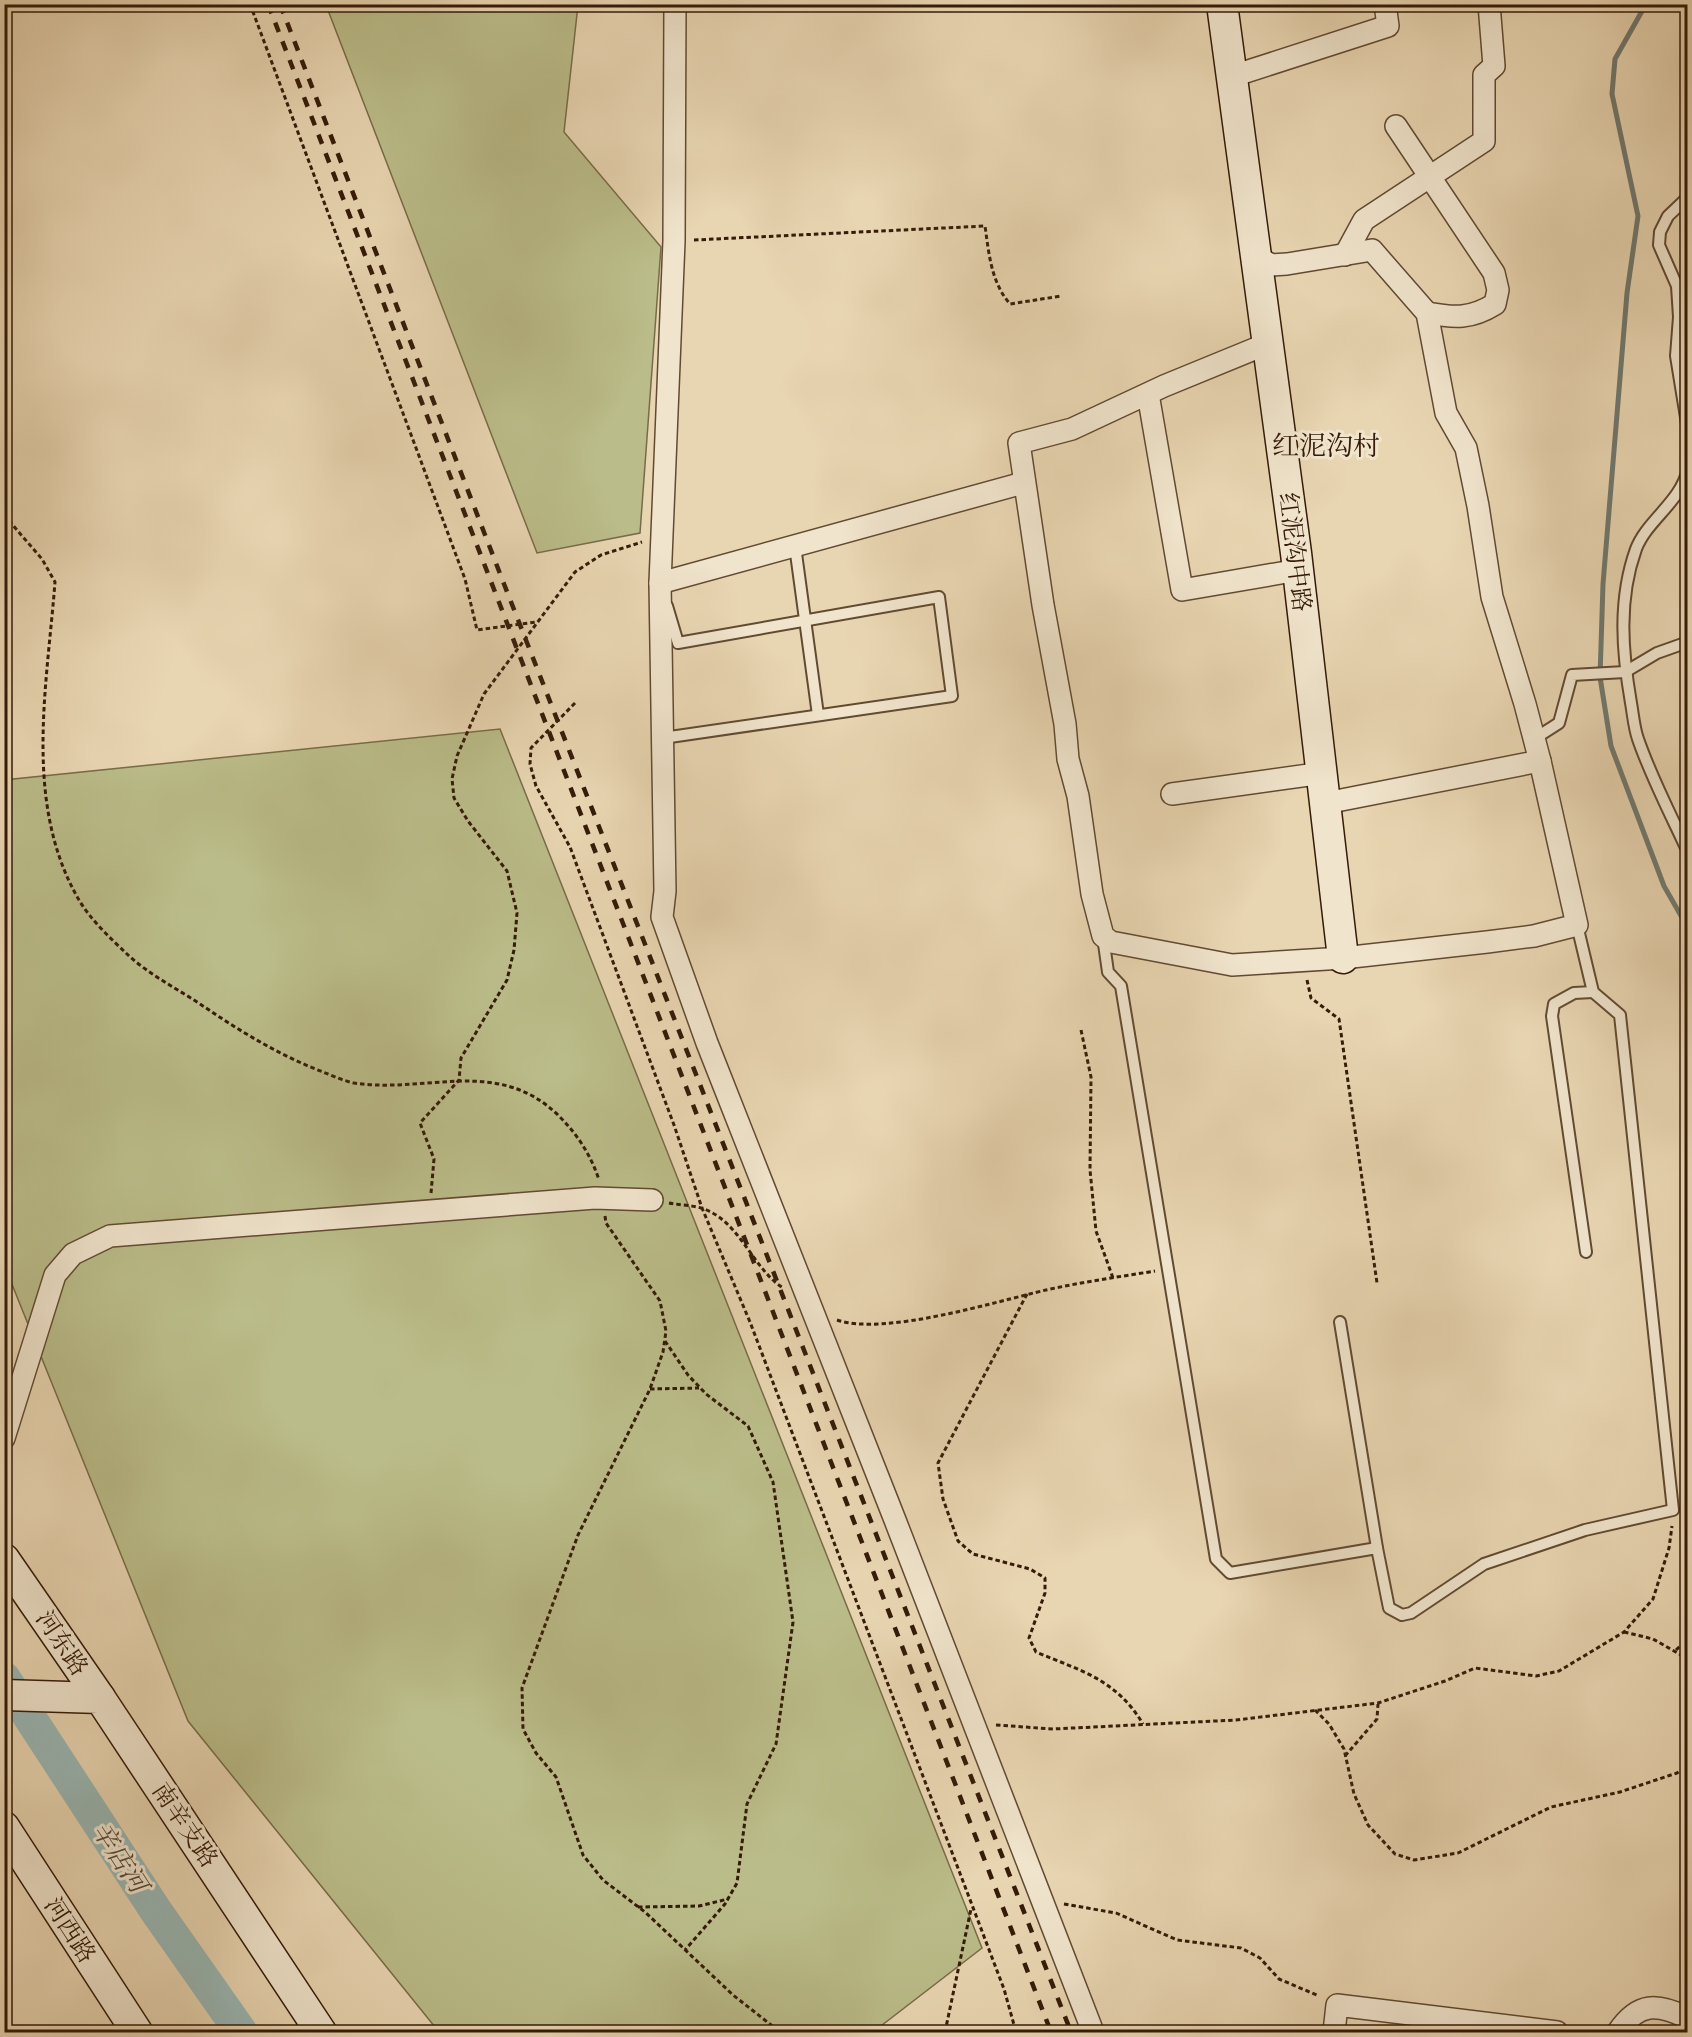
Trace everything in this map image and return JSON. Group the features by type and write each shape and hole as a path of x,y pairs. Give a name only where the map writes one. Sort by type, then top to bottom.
{"street":[{"path":"675,4 674,241 660,583 665,891 662,917 707,1043 813,1308 1093,2032"},
{"name":"红泥沟中路","path":"1222,4 1258,257 1298,570 1343,958"},
{"path":"1233,76 1388,26 1385,4"},
{"path":"1345,255 1364,220 1484,141 1484,75 1494,66 1489,4"},
{"path":"1396,126 1494,273 1498,290 1495,304 1479,314 1452,317 1427,313"},
{"path":"1258,257 1271,265 1372,250 1427,313 1446,413 1466,448 1478,506 1492,597 1540,761 1577,925 1534,936 1343,958 1232,965 1111,942 1103,936 1092,894 1078,795 1068,759 1065,724 1023,483 1019,443 1072,429 1269,343"},
{"path":"1148,394 1182,590 1298,570"},
{"path":"660,583 1023,483"},
{"path":"1326,803 1540,761"},
{"path":"1172,794 1323,772"},
{"path":"4,1438 55,1275 73,1254 110,1236 603,1198 652,1200"},
{"name":"河东路","path":"4,1559 100,1698"},
{"path":"4,1695 100,1698"},
{"name":"南辛支路","path":"100,1698 321,2032"},
{"name":"河西路","path":"4,1827 136,2032"},
{"path":"1334,2032 1337,2005 1557,2032"},
{"path":"1618,2032 1629,2017 1646,2008 1668,2008 1688,2018"}],"lane":[{"path":"1688,197 1668,216 1660,232 1659,245 1677,286 1679,317 1676,356 1688,430"},
{"path":"1688,469 1686,478 1673,501 1638,545 1629,571 1624,606 1623,655 1637,737 1688,852"},
{"path":"795,546 818,715"},
{"path":"660,583 678,644 939,597 952,696 663,738"},
{"path":"1534,739 1559,723 1572,675 1625,672 1657,653 1688,642"},
{"path":"1340,1322 1389,1608 1402,1615 1411,1613 1484,1564 1586,1530 1673,1510 1620,1016 1593,992 1577,925"},
{"path":"1103,936 1108,972 1121,986 1216,1559 1230,1573 1377,1548"},
{"path":"1586,1252 1552,1016 1554,1004 1574,993 1593,992"}],"path":[{"path":"250,4 465,579 477,630 537,622"},
{"path":"674,241 985,226 992,268 1000,292 1011,304 1061,296"},
{"path":"4,514 42,560 55,582 42,766 44,797 64,870 80,903 127,955 226,1021 289,1059 351,1083 383,1086 459,1080 500,1082 544,1101 573,1130 594,1163 603,1198 606,1224 660,1301 666,1331 665,1341 650,1389 578,1535 522,1688 520,1710 523,1729 536,1753 556,1777 583,1855 603,1880 638,1907 733,1995 780,2032"},
{"path":"430,1210 434,1159 420,1123 459,1080 461,1058 507,980 514,950 516,913 507,871 468,821 454,798 452,779 457,756 484,694 575,572 601,555 644,541 664,519"},
{"path":"575,703 531,748 530,764 536,786 570,847 674,1125 702,1208 750,1322 1004,1989 1016,2032"},
{"path":"1313,959 1306,978 1311,998 1339,1019 1377,1283"},
{"path":"1081,1030 1091,1077 1090,1170 1096,1231 1113,1278"},
{"path":"652,1200 702,1208 728,1224 769,1279 823,1315 847,1323 887,1325 1028,1294 1168,1269"},
{"path":"1028,1294 938,1463 943,1499 958,1541 973,1554 1030,1569 1045,1578 1045,1593 1029,1638 1036,1652 1091,1674 1115,1689 1131,1705 1143,1724"},
{"path":"665,1341 688,1376 748,1426 773,1482 793,1622 776,1744 747,1804 737,1883 728,1899 685,1950"},
{"path":"650,1389 700,1388"},
{"path":"973,1723 1053,1729 1236,1720 1378,1703 1445,1681 1475,1668 1536,1676 1559,1671 1624,1632 1653,1599 1669,1548 1672,1526"},
{"path":"1624,1632 1653,1639 1676,1650 1688,1659"},
{"path":"1676,1650 1688,1639"},
{"path":"1346,1756 1377,1719 1378,1703"},
{"path":"1315,1710 1329,1724 1346,1756 1354,1794 1368,1825 1395,1854 1414,1860 1458,1853 1551,1807 1620,1792 1677,1773 1688,1766"},
{"path":"638,1907 699,1906 728,1899"},
{"path":"1042,1901 1116,1912 1178,1940 1241,1948 1260,1958 1279,1979 1337,2005"},
{"path":"945,2032 971,1907"}],"green space":[{"path":"326,5 578,5 564,132 661,247 640,533 537,553"},
{"path":"500,729 982,1948 873,2032 439,2032 188,1721 5,1267 4,780"}],"waterway":[{"path":"1646,4 1615,59 1612,94 1638,216 1627,293 1603,584 1600,677 1611,746 1664,886 1688,928"},
{"name":"辛店河","path":"4,1678 156,1911 241,2032"}],"railway":[{"path":"268,4 1051,2032"},
{"path":"280,4 504,584 1071,2032"}],"district":[{"name":"红泥沟村","path":"1326,445"}]}
